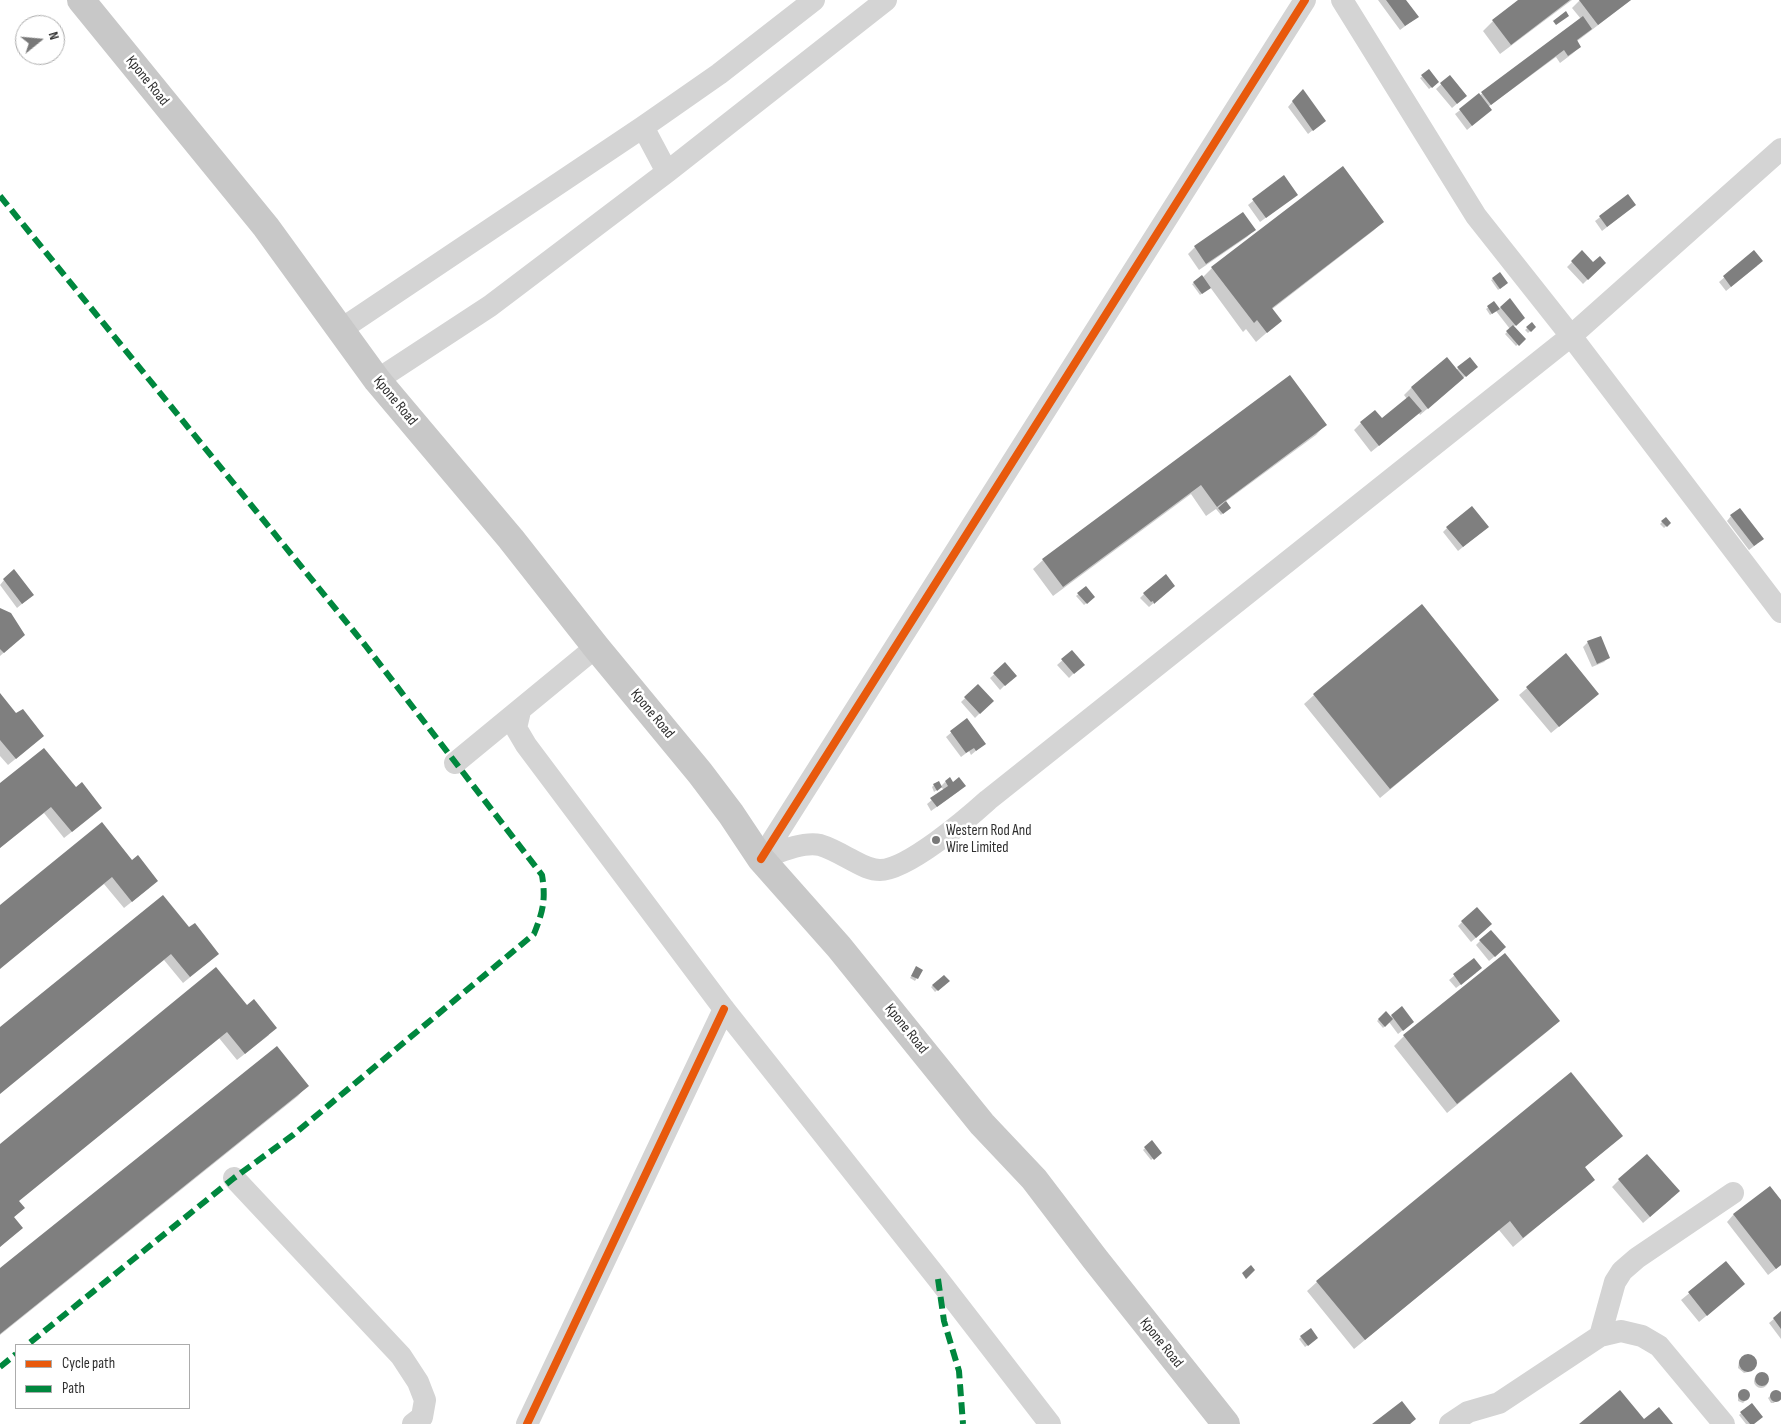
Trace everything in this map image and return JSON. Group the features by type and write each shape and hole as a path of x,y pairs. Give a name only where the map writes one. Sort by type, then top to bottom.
{"main road":[{"name":"Kpone Road","path":"82,0 266,227 377,380 700,773 731,814 761,859 839,947 982,1124 1034,1180 1226,1424"}],"street":[{"path":"340,330 643,127 719,74 814,0"},
{"path":"377,380 490,306 667,172 886,0"},
{"path":"761,859 1305,0"},
{"path":"1342,0 1476,216 1571,336 1781,612"},
{"path":"643,127 667,172"},
{"path":"761,859 786,849 818,845 830,848 871,870 890,869 906,863 965,821 988,800 1571,336 1781,149"},
{"path":"455,763 596,647"},
{"path":"520,711 516,728 526,745 724,1008 944,1286 1050,1424"},
{"path":"527,1424 724,1008"},
{"path":"234,1178 401,1356 418,1382 425,1400 422,1417 413,1424"},
{"path":"1600,1336 1615,1282 1622,1271 1637,1258 1734,1193"},
{"path":"1450,1424 1468,1412 1499,1403 1600,1336 1621,1331 1642,1336 1659,1346 1724,1424"},
{"path":"1489,1424 1499,1403"}],"building":[{"path":"1386,0 1406,0 1419,17 1405,26"},
{"path":"1518,0 1570,0 1511,45 1492,20"},
{"path":"1579,0 1631,0 1598,25"},
{"path":"1566,11 1569,16 1556,25 1553,21"},
{"path":"1583,16 1592,29 1577,40 1581,47 1568,56 1564,50 1491,105 1481,92"},
{"path":"1429,69 1439,82 1432,88 1421,75"},
{"path":"1450,75 1467,96 1457,104 1440,83"},
{"path":"1303,89 1326,121 1313,131 1292,101"},
{"path":"1479,93 1492,110 1472,126 1459,109"},
{"path":"1343,166 1384,222 1272,308 1282,321 1267,333 1257,320 1254,323 1211,267"},
{"path":"1284,175 1298,195 1266,218 1252,199"},
{"path":"1628,194 1636,205 1607,227 1599,216"},
{"path":"1243,212 1256,230 1206,264 1194,246"},
{"path":"1582,250 1593,262 1600,256 1606,263 1588,280 1571,261"},
{"path":"1754,250 1763,261 1731,287 1723,276"},
{"path":"1500,272 1508,283 1500,289 1492,278"},
{"path":"1202,275 1211,288 1202,294 1193,282"},
{"path":"1510,298 1525,318 1516,326 1500,307"},
{"path":"1494,301 1500,309 1492,314 1487,306"},
{"path":"1532,322 1536,327 1531,332 1526,327"},
{"path":"1513,325 1526,339 1519,346 1506,331"},
{"path":"1447,357 1464,378 1428,409 1411,387"},
{"path":"1470,357 1478,367 1466,377 1457,367"},
{"path":"1290,375 1327,425 1217,507 1201,485 1063,587 1042,559"},
{"path":"1409,396 1422,411 1379,446 1360,422 1375,410 1382,418"},
{"path":"1226,501 1231,508 1223,514 1218,508"},
{"path":"1472,506 1489,527 1463,547 1446,527"},
{"path":"1740,508 1764,539 1754,546 1730,515"},
{"path":"1666,517 1671,523 1667,527 1661,521"},
{"path":"14,569 34,595 22,604 3,579"},
{"path":"1166,574 1175,586 1154,604 1143,593"},
{"path":"1086,586 1095,597 1087,604 1077,593"},
{"path":"1422,604 1499,700 1390,789 1313,694"},
{"path":"0,608 11,613 25,635 4,653 0,649"},
{"path":"1601,636 1610,658 1597,664 1587,641"},
{"path":"1072,650 1085,665 1074,674 1061,659"},
{"path":"1566,653 1599,694 1559,727 1526,687"},
{"path":"1005,662 1017,676 1005,686 993,673"},
{"path":"978,684 994,701 980,714 964,697"},
{"path":"0,693 16,713 23,709 44,736 16,759 0,740"},
{"path":"967,718 986,744 976,751 974,748 966,753 950,731"},
{"path":"44,748 76,787 82,782 102,808 72,832 51,807 0,848 0,783"},
{"path":"950,777 953,782 959,777 966,786 937,807 930,798 948,786 945,781"},
{"path":"939,781 942,787 937,791 933,784"},
{"path":"102,822 132,860 138,855 158,881 132,902 112,877 0,969 0,905"},
{"path":"163,895 189,927 195,923 219,954 190,977 171,954 0,1094 0,1027"},
{"path":"1477,907 1492,924 1476,938 1461,921"},
{"path":"1491,930 1506,947 1495,957 1479,940"},
{"path":"1505,953 1560,1021 1457,1104 1403,1035"},
{"path":"1474,958 1482,968 1461,985 1453,974"},
{"path":"916,966 923,970 918,979 911,976"},
{"path":"216,967 247,1005 254,999 277,1028 245,1054 227,1032 19,1201 25,1208 14,1217 23,1228 0,1247 0,1144"},
{"path":"944,975 950,981 938,991 932,985"},
{"path":"1402,1006 1414,1022 1403,1031 1391,1015"},
{"path":"1386,1011 1393,1019 1385,1027 1378,1019"},
{"path":"277,1046 309,1086 0,1334 0,1268"},
{"path":"1571,1072 1623,1136 1585,1167 1595,1180 1523,1238 1510,1221 1365,1340 1316,1281"},
{"path":"1152,1140 1162,1153 1154,1160 1144,1147"},
{"path":"1647,1154 1680,1191 1650,1217 1618,1179"},
{"path":"1770,1186 1781,1200 1781,1265 1776,1269 1733,1214"},
{"path":"1726,1261 1745,1284 1707,1316 1688,1292"},
{"path":"1251,1265 1255,1270 1246,1279 1242,1273"},
{"path":"1781,1311 1781,1329 1773,1318"},
{"path":"1311,1328 1318,1338 1308,1346 1300,1336"},
{"path":"1748,1354 1754,1357 1757,1363 1754,1369 1748,1372 1742,1369 1739,1363 1742,1357"},
{"path":"1759,1372 1765,1372 1769,1379 1765,1386 1759,1386 1755,1382 1755,1376"},
{"path":"1742,1389 1746,1389 1750,1395 1746,1401 1742,1401 1738,1397 1738,1393"},
{"path":"1620,1390 1644,1419 1659,1407 1673,1424 1579,1424"},
{"path":"1776,1390 1782,1396 1776,1402 1770,1396"},
{"path":"1402,1401 1416,1419 1410,1424 1372,1424"},
{"path":"1752,1403 1763,1417 1754,1424 1750,1424 1740,1412"}],"marked path":[{"path":"0,196 365,645 542,875 544,892 542,912 534,934 293,1135 234,1178 28,1344"},
{"path":"938,1279 944,1321 959,1371 963,1424"},
{"path":"0,1367 15,1355"}],"cycle path":[{"path":"761,859 1305,0"},
{"path":"527,1424 724,1009"}],"place":[{"name":"Western Rod And Wire Limited","path":"936,840"}]}
